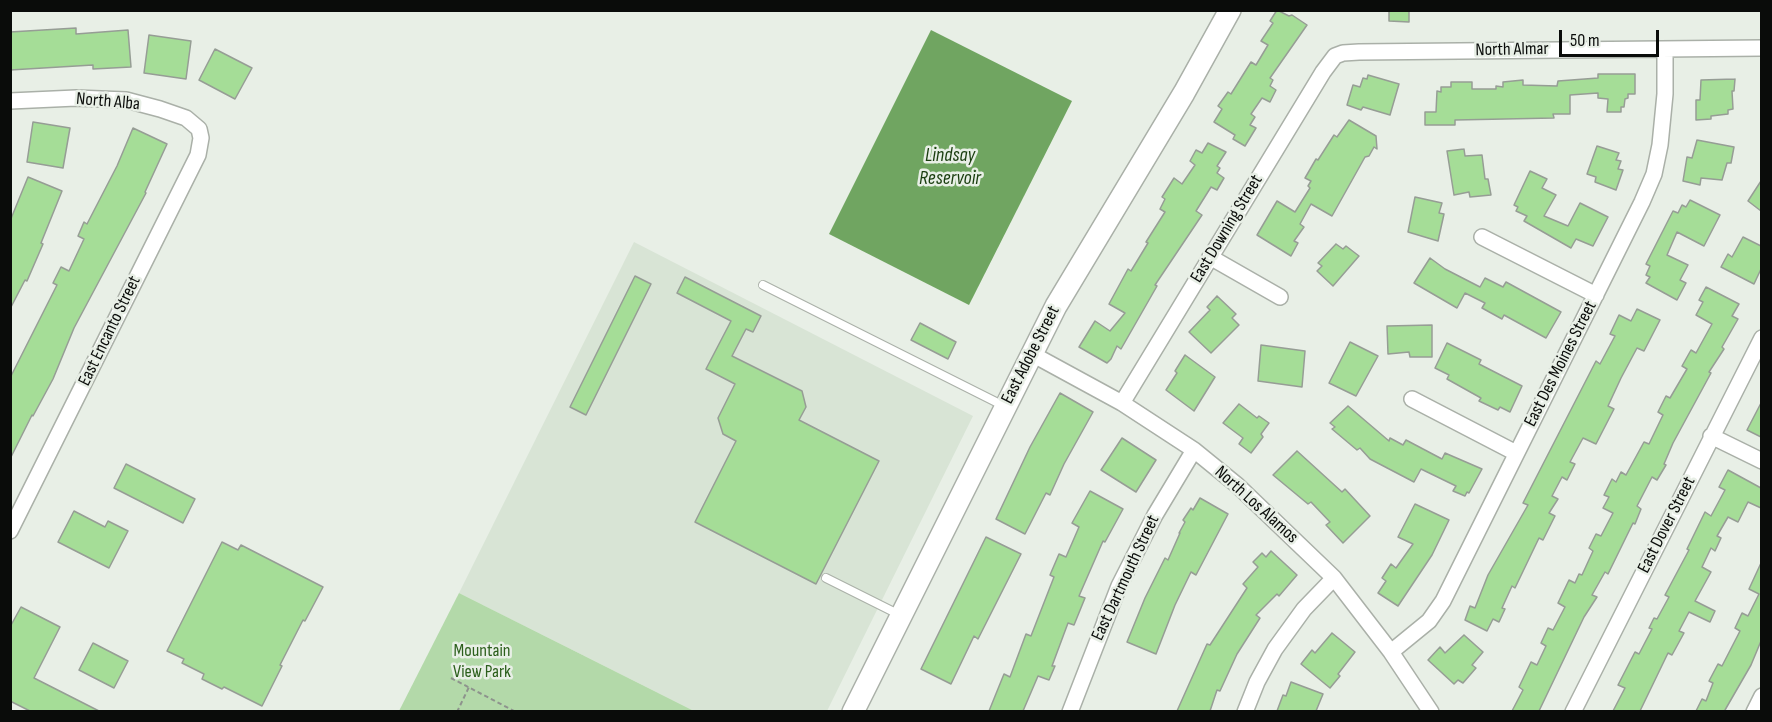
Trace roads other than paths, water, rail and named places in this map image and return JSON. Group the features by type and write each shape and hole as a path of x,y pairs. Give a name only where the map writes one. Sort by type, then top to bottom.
{"street":[{"name":"East Adobe Street","path":"853,711 1072,277 1184,93 1230,10"},
{"name":"North Almar","path":"1335,56 1359,52 1761,48"},
{"name":"East Des Moines Street","path":"1391,652 1430,621 1443,602 1642,202 1654,174 1660,145 1665,94 1665,49"},
{"name":"East Downing Street","path":"1122,403 1323,72 1335,56"},
{"name":"North Alba","path":"10,100 76,98 126,100 178,115 194,123 199,129"},
{"name":"East Encanto Street","path":"10,531 198,154 201,138 199,129"},
{"path":"1482,237 1596,295"},
{"path":"1210,257 1280,297"},
{"name":"East Dover Street","path":"1573,711 1761,338"},
{"name":"North Los Alamos","path":"1032,354 1122,403 1194,450 1274,519 1334,578 1391,652 1431,711"},
{"path":"1412,399 1516,453"},
{"path":"1711,436 1761,461"},
{"name":"East Dartmouth Street","path":"1070,711 1123,577 1155,515 1194,450"},
{"path":"1245,711 1257,682 1275,649 1304,609 1334,578"},
{"path":"1754,711 1761,696"}],"lane":[{"path":"764,285 1005,407"},
{"path":"826,578 901,616"}],"water":[{"name":"Lindsay Reservoir","path":"931,30 1072,101 969,305 829,234"}],"park label":[{"name":"Mountain View Park","path":"482,661"}]}
